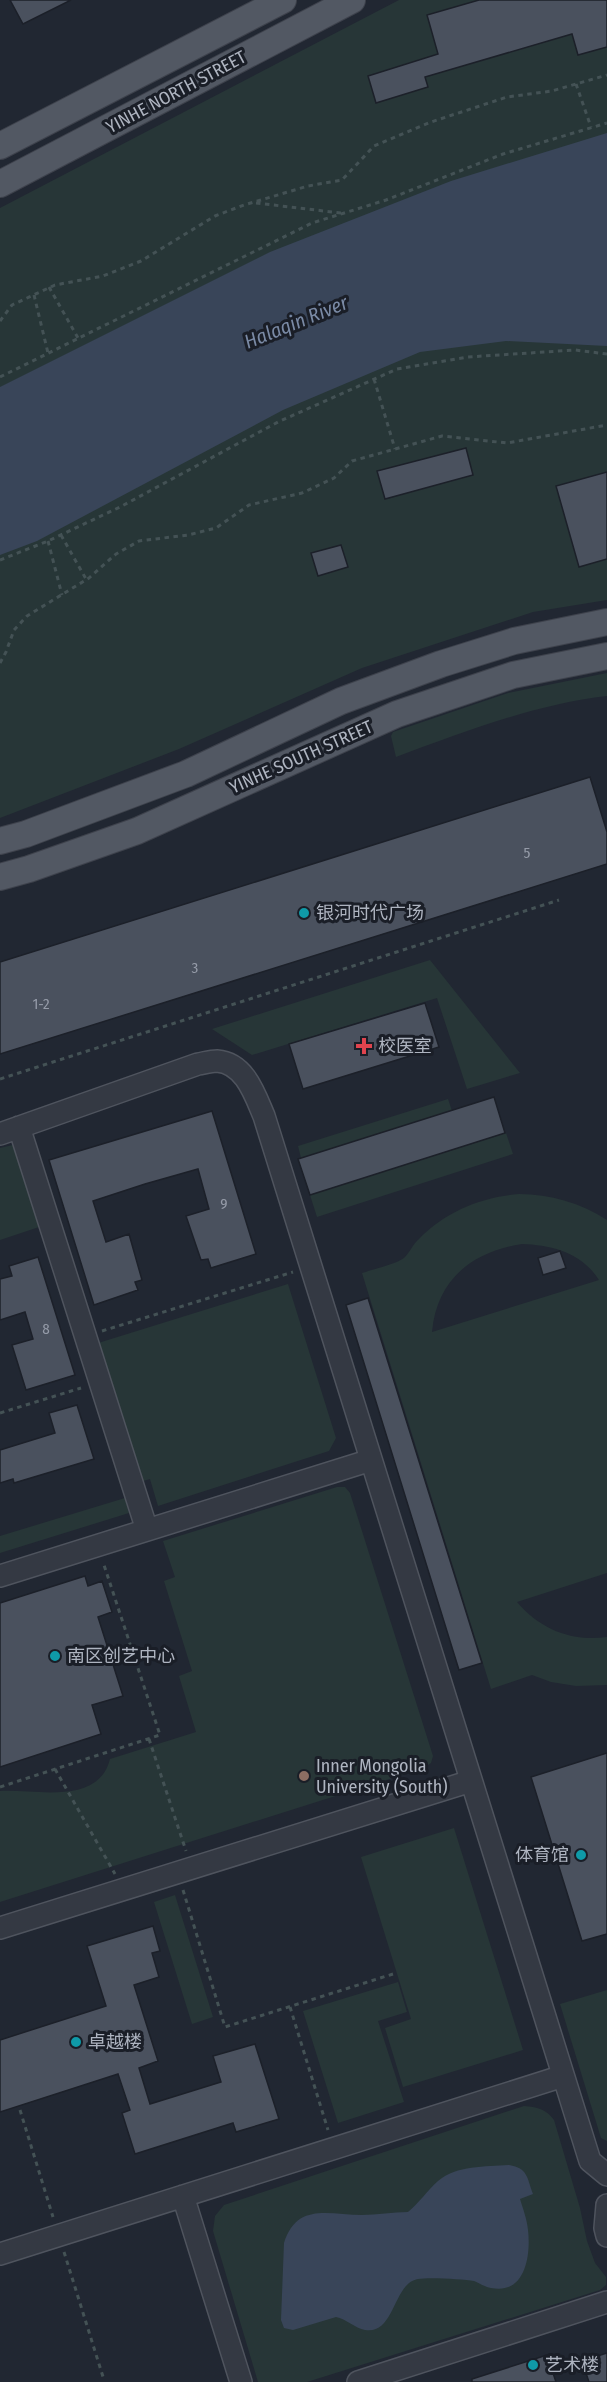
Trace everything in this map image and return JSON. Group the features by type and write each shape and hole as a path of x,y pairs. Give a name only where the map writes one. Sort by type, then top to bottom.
{"main road":[{"name":"YINHE NORTH STREET","path":"0,146 283,0"},
{"name":"YINHE NORTH STREET","path":"0,184 352,0"},
{"name":"YINHE SOUTH STREET","path":"0,841 26,834 186,774 341,701 441,664 513,641 607,622"},
{"name":"YINHE SOUTH STREET","path":"0,877 137,831 397,714 513,675 607,656"}],"lane":[{"path":"147,1530 86,1336 10,1130 198,1064 218,1061 234,1068 250,1083 264,1116 590,2161 607,2175"},
{"path":"0,1576 371,1460"},
{"path":"0,1928 471,1781"},
{"path":"0,2254 563,2076"},
{"path":"183,2196 241,2382"},
{"path":"607,2205 605,2228 607,2236"},
{"path":"358,2382 607,2302"}],"path":[{"path":"0,321 12,305 49,288 103,276 141,261 215,216 252,202 308,186 342,180 374,146 431,122 507,97 552,90 607,75"},
{"path":"576,84 592,128"},
{"path":"0,376 312,223 386,200 503,154 607,123"},
{"path":"252,202 343,214"},
{"path":"49,288 78,338"},
{"path":"34,295 48,353"},
{"path":"0,560 48,541 120,507 278,422 397,369 468,357 574,350 607,354"},
{"path":"374,380 395,449"},
{"path":"0,663 14,630 27,616 87,579 116,554 139,541 188,535 216,528 249,506 302,492 334,478 352,461 442,436 507,443 607,425"},
{"path":"61,535 87,579"},
{"path":"48,541 62,595"},
{"path":"0,1080 559,900"},
{"path":"86,1336 311,1266"},
{"path":"0,1413 100,1382"},
{"path":"0,1787 159,1735 98,1545"},
{"path":"149,1739 225,2026 393,1974"},
{"path":"55,1769 124,1889"},
{"path":"289,2006 334,2148"}],"shaded area":[{"path":"399,0 607,0 607,600 533,612 362,668 179,749 0,818 0,208"},
{"path":"607,673 607,696 527,712 396,757 391,736 393,732 508,693"},
{"path":"430,960 520,1073 467,1089 437,998 252,1055 212,1029"},
{"path":"448,1099 452,1111 301,1158 298,1146"},
{"path":"506,1133 513,1154 317,1217 310,1195"},
{"path":"17,1144 42,1226 0,1240 0,1148"},
{"path":"531,1194 554,1198 576,1204 607,1220 607,1573 517,1602 536,1620 557,1632 581,1637 607,1637 607,1685 576,1686 551,1682 532,1675 491,1689 362,1273 402,1259 430,1229 453,1213 478,1202 505,1196","holes":["522,1244 544,1246 565,1252 584,1263 599,1280 432,1332 435,1313 441,1297 449,1283 460,1271 473,1261 488,1254"]},
{"path":"288,1284 336,1438 329,1451 158,1506 150,1479 140,1482 95,1344"},
{"path":"337,1487 345,1487 350,1493 433,1756 431,1763 424,1768 0,1902 0,1791 64,1792 79,1789 93,1784 103,1774 110,1759 196,1732 179,1676 192,1671 164,1581 175,1577 163,1541"},
{"path":"125,1498 129,1513 0,1553 0,1536"},
{"path":"454,1828 523,2050 403,2087 385,2028 411,2019 361,1857"},
{"path":"175,1895 213,2017 192,2024 154,1902"},
{"path":"398,1982 407,2012 378,2021 404,2102 338,2123 303,2011"},
{"path":"607,1990 607,2141 601,2138 560,2004"},
{"path":"524,2106 541,2109 554,2120 580,2208 587,2241 595,2263 606,2277 606,2285 600,2290 307,2382 258,2382 213,2231 215,2216 224,2205"}],"water":[{"name":"Halaqin River","path":"607,133 607,346 506,341 420,352 283,410 37,541 0,555 0,387 270,252 451,181"},
{"path":"509,2165 523,2171 533,2194 520,2199 529,2240 527,2262 518,2280 512,2286 502,2289 491,2288 469,2280 418,2279 403,2289 388,2317 382,2325 375,2329 361,2329 336,2317 293,2330 284,2328 281,2320 284,2243 297,2221 306,2216 326,2213 362,2215 408,2212 438,2181 454,2172 462,2169"}],"building":[{"path":"10,0 71,0 23,24"},
{"path":"479,0 607,0 607,47 578,55 572,34 425,77 428,87 376,103 368,76 438,54 427,15"},
{"path":"466,448 473,475 385,499 377,471"},
{"path":"607,472 607,559 579,567 556,486"},
{"path":"341,545 348,567 318,576 311,553"},
{"name":"银河时代广场","path":"590,777 607,832 607,864 0,1054 0,962"},
{"name":"校医室","path":"425,1003 439,1047 303,1089 289,1044"},
{"path":"494,1097 505,1133 310,1195 298,1159"},
{"path":"212,1111 256,1254 211,1268 208,1259 201,1260 186,1216 209,1209 198,1169 145,1184 93,1201 106,1242 129,1234 142,1280 135,1282 138,1290 94,1305 49,1160"},
{"path":"560,1251 566,1268 543,1275 538,1258"},
{"path":"38,1257 75,1375 26,1390 12,1345 33,1339 25,1312 0,1320 0,1279 12,1276 9,1266"},
{"path":"368,1298 482,1663 459,1670 346,1305"},
{"path":"77,1405 94,1459 14,1483 13,1479 0,1483 0,1450 55,1433 49,1413"},
{"name":"南区创艺中心","path":"85,1576 88,1586 102,1581 112,1612 98,1617 123,1696 92,1705 101,1734 0,1767 0,1603"},
{"name":"体育馆","path":"607,1753 607,1934 582,1941 531,1777"},
{"name":"卓越楼","path":"153,1926 160,1951 152,1953 159,1977 134,1985 158,2061 139,2068 150,2104 221,2082 213,2056 255,2044 279,2119 236,2132 233,2123 135,2154 122,2113 130,2110 118,2074 0,2112 0,2040 106,2006 87,1946"},
{"name":"艺术楼","path":"607,2353 607,2382 589,2382 582,2361"},
{"name":"艺术楼","path":"547,2355 556,2382 472,2382 472,2379"}],"place":[{"name":"银河时代广场","path":"304,913"},
{"name":"校医室","path":"364,1046"},
{"name":"南区创艺中心","path":"55,1656"},
{"name":"Inner Mongolia University (South)","path":"304,1776"},
{"name":"体育馆","path":"581,1855"},
{"name":"卓越楼","path":"76,2042"},
{"name":"艺术楼","path":"533,2365"}]}
